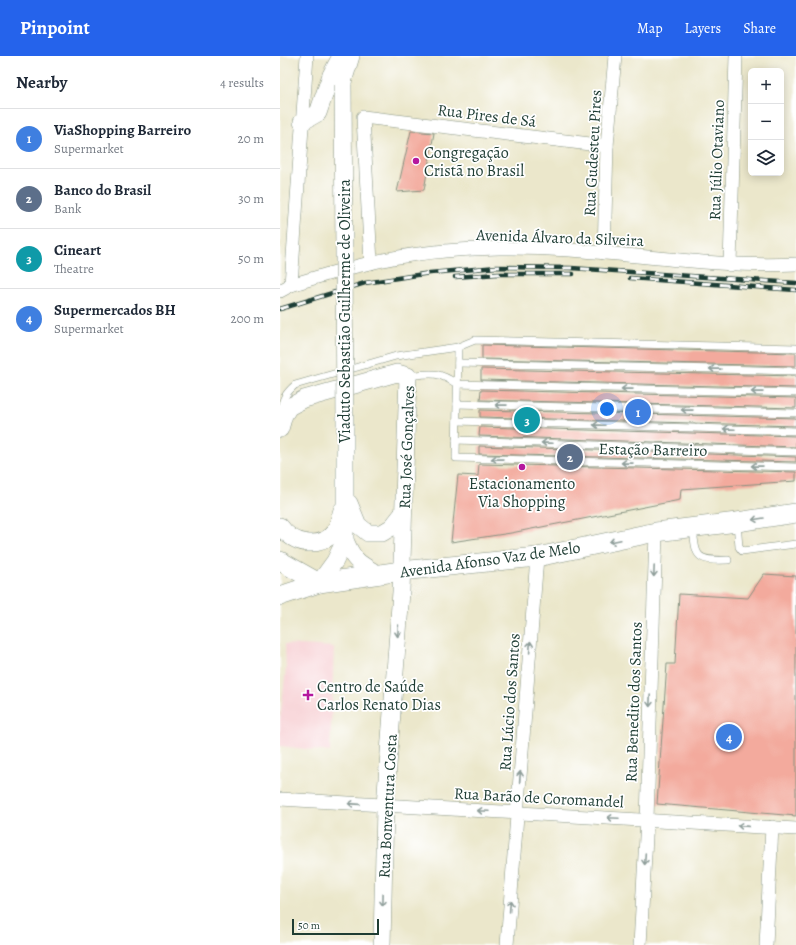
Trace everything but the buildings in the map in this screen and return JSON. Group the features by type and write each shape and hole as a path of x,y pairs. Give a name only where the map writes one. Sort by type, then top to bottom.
{"main road":[{"name":"Avenida Afonso Vaz de Melo","path":"280,596 319,583 401,571 537,556 656,532 796,513"},
{"path":"280,561 319,583"}],"street":[{"path":"285,288 302,122 307,56"},
{"path":"302,122 318,113 331,75 341,56"},
{"name":"Viaduto Sebastião Guilherme de Oliveira","path":"341,56 343,84 345,540 351,555 359,563 380,575"},
{"name":"Viaduto Sebastião Guilherme de Oliveira","path":"343,84 351,56"},
{"name":"Rua Gudesteu Pires","path":"604,253 607,146 615,56"},
{"name":"Rua Júlio Otaviano","path":"730,265 736,56"},
{"name":"Rua Pires de Sá","path":"371,262 363,117 607,146"},
{"name":"Avenida Álvaro da Silveira","path":"285,288 371,262 438,252 500,248 604,253 730,265 796,264"},
{"name":"Rua José Gonçalves","path":"280,428 284,415 289,407 304,399 397,372 408,376 401,571"},
{"path":"346,497 358,525 368,533 382,533 392,527 403,513"},
{"path":"280,526 285,534 297,542 311,544 325,540 335,530 346,497"},
{"name":"Rua Benedito dos Santos","path":"640,945 647,820 656,532"},
{"name":"Viaduto Sebastião Guilherme de Oliveira","path":"319,583 335,560 345,540"},
{"name":"Rua Lúcio dos Santos","path":"507,945 537,556"},
{"name":"Rua Bonventura Costa","path":"382,945 384,806 401,571"},
{"name":"Rua Barão de Coromandel","path":"280,799 796,829"},
{"path":"766,945 772,827"}],"lane":[{"path":"280,428 282,400 295,385 396,356 458,347 475,340 796,348"},
{"name":"Estação Barreiro","path":"458,347 456,458 796,467"},
{"path":"458,363 796,371"},
{"path":"408,376 443,374 457,384 796,393"},
{"path":"457,404 796,413"},
{"name":"Estação Barreiro","path":"457,421 796,431"},
{"name":"Estação Barreiro","path":"456,440 796,452"},
{"path":"737,522 738,543 742,551 794,545"},
{"path":"693,527 695,552 701,558 710,561 728,560"}],"shaded area":[{"name":"Centro de Saúde Carlos Renato Dias","path":"285,644 334,647 330,752 280,746 280,720 286,669"}],"railway":[{"path":"280,309 365,283 430,273 497,267 571,268 796,283"},
{"path":"455,277 498,274 573,274"},
{"path":"630,278 796,290"}],"place":[{"name":"Congregação Cristã no Brasil","path":"416,161"},
{"name":"ViaShopping Barreiro","path":"638,412"},
{"name":"Cineart","path":"527,420"},
{"name":"Banco do Brasil","path":"570,457"},
{"name":"Estacionamento Via Shopping","path":"522,467"},
{"name":"Centro de Saúde Carlos Renato Dias","path":"308,695"},
{"name":"Supermercados BH","path":"729,737"}]}
